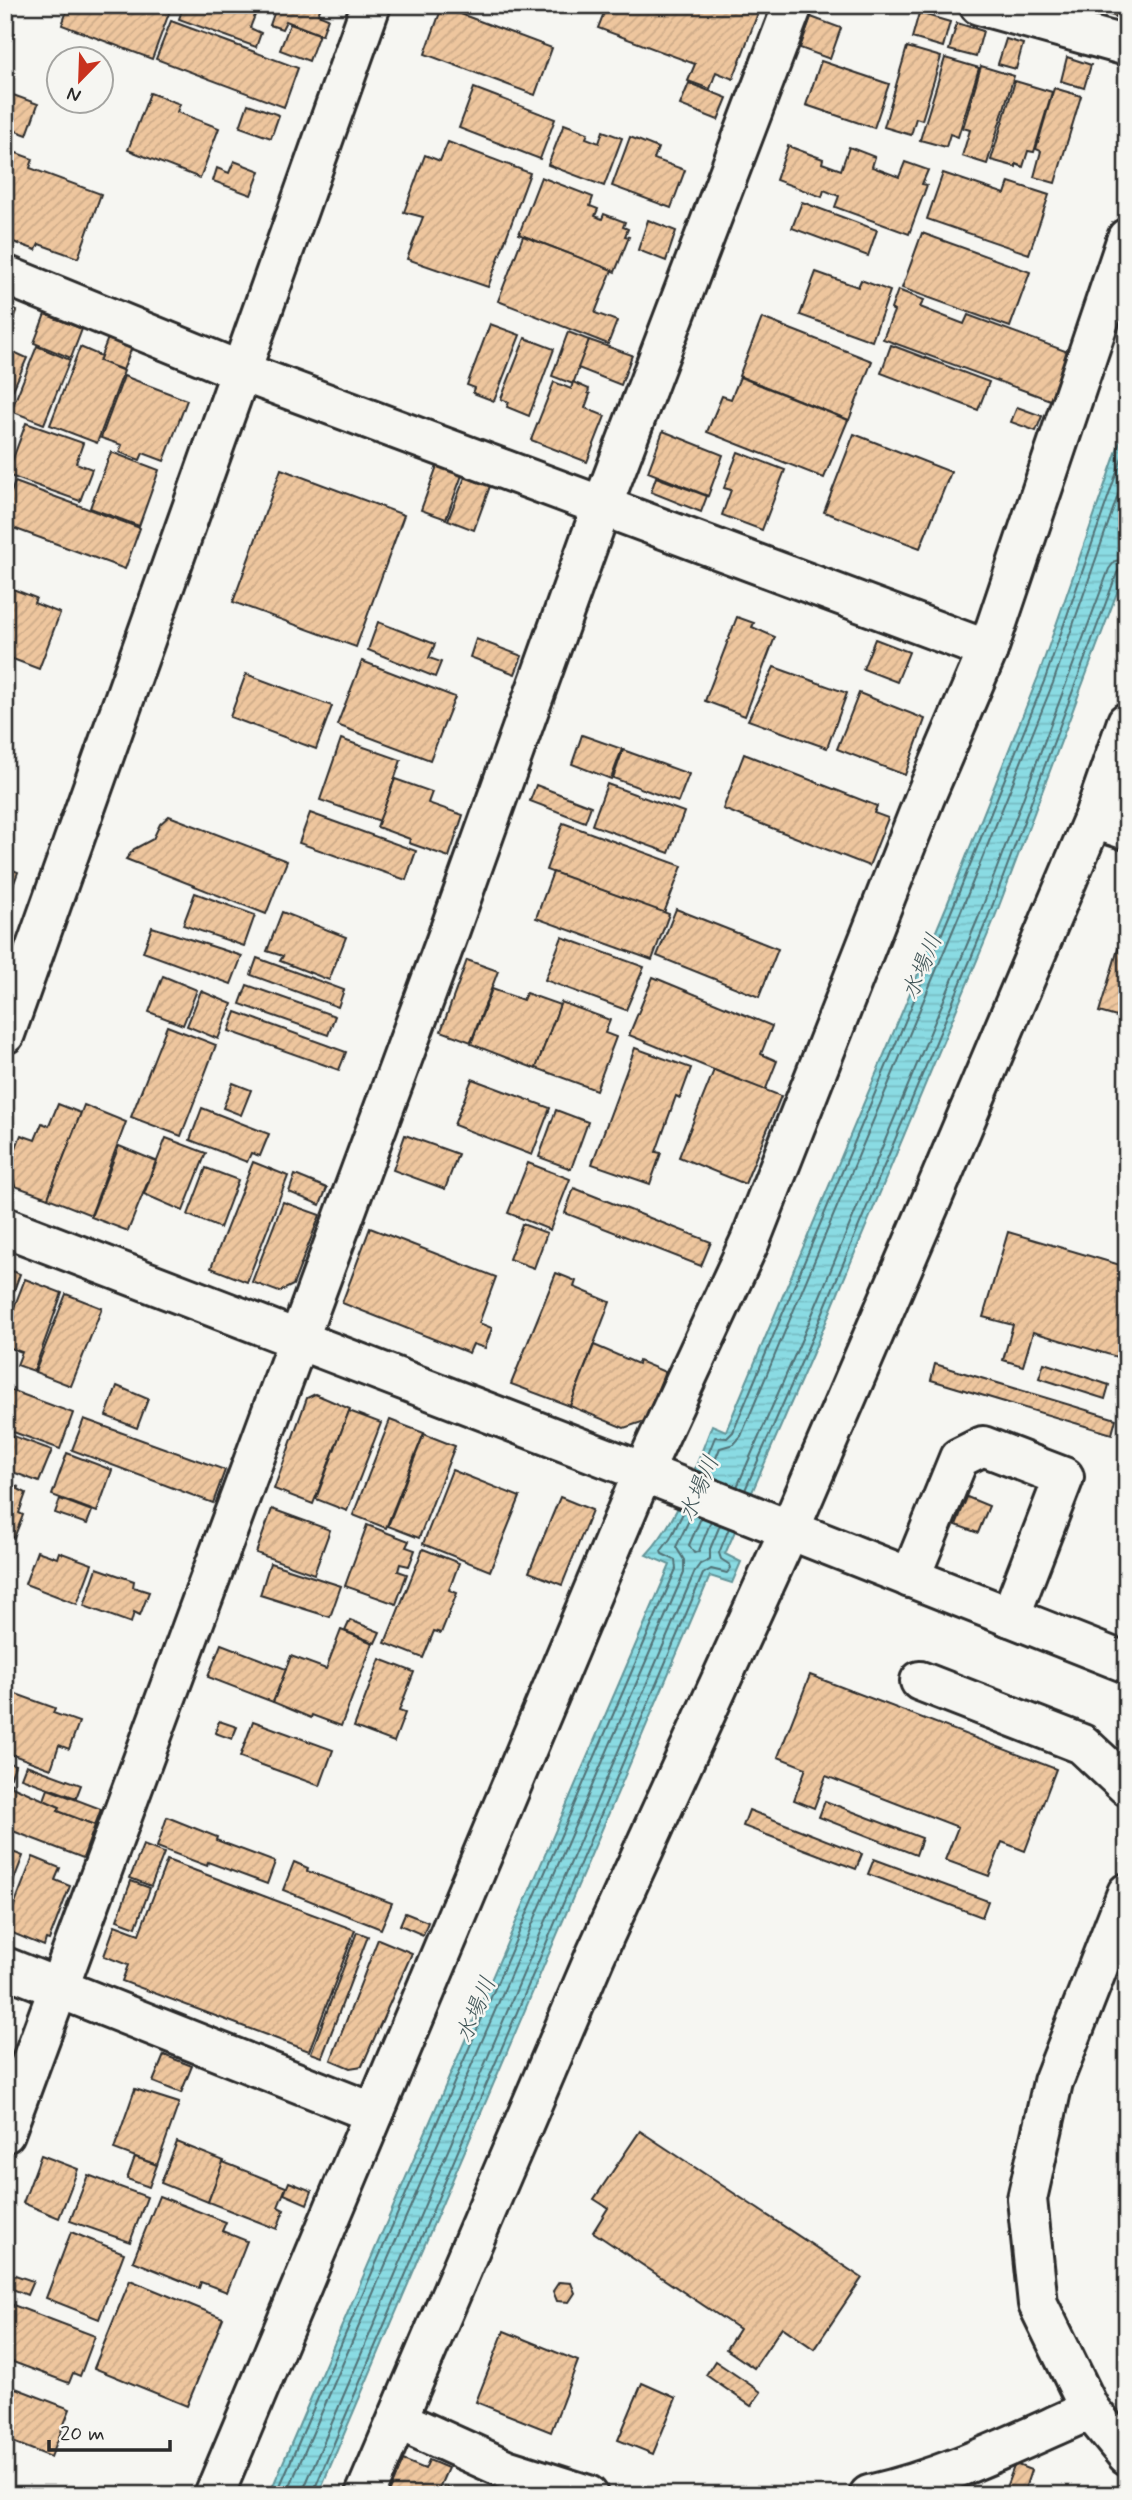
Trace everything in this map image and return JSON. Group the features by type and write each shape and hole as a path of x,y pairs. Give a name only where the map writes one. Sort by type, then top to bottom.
{"street":[{"path":"5,1034 371,5"},
{"path":"5,2133 602,506 793,5"},
{"path":"979,5 1127,46"},
{"path":"214,2495 374,2113 653,1476 750,1241 925,797 988,650 1127,237"},
{"path":"5,275 240,371 988,650"},
{"path":"365,2495 778,1527 1110,824 1127,722"},
{"path":"5,1227 653,1476 1127,1663"},
{"path":"910,1578 959,1458 983,1446 1064,1477 1010,1617"},
{"path":"920,1681 1082,1744 1127,1786"},
{"path":"1127,1893 1053,2082 1027,2199 1038,2304 1090,2410 1127,2455"},
{"path":"5,1967 374,2113"},
{"path":"869,2495 899,2488 962,2466 1090,2410"},
{"path":"398,2420 506,2469 588,2495"}],"water":[{"name":"水場川","path":"1127,421 1127,566 993,922 818,1341 725,1554 741,1562 732,1583 710,1576 318,2495 269,2495 670,1565 646,1555 677,1510 712,1425 726,1431 947,905 1038,677"}],"building":[{"path":"69,5 172,5 152,59 62,25"},
{"path":"184,5 259,5 250,28 261,33 256,47 179,19"},
{"path":"277,5 322,5 318,14 328,18 322,35 286,21 282,29 270,25"},
{"path":"607,5 761,5 733,79 716,72 710,89 688,81 695,64 598,28"},
{"path":"1083,5 1120,5 1116,17"},
{"path":"442,7 552,48 535,95 425,54"},
{"path":"919,13 950,22 943,47 912,38"},
{"path":"811,17 841,28 830,59 800,48"},
{"path":"171,21 298,68 284,107 156,59"},
{"path":"957,23 983,31 976,57 949,50"},
{"path":"290,24 319,34 309,61 280,50"},
{"path":"1006,39 1023,44 1016,69 998,64"},
{"path":"907,47 941,57 922,120 916,118 911,135 884,127"},
{"path":"1067,57 1091,65 1084,88 1061,81"},
{"path":"945,58 979,68 958,137 950,134 946,147 920,140"},
{"path":"821,61 889,84 874,128 806,105"},
{"path":"981,66 1014,76 987,164 962,156 970,130 963,128"},
{"path":"1015,81 1052,92 1034,152 1028,151 1023,167 991,160"},
{"path":"689,83 727,98 718,120 680,105"},
{"path":"474,88 555,119 540,159 459,128"},
{"path":"1054,88 1081,96 1055,183 1034,177 1041,151 1036,149"},
{"path":"5,92 38,104 27,135 5,127"},
{"path":"150,93 180,104 177,112 219,128 200,178 128,150"},
{"path":"248,104 279,115 271,138 240,127"},
{"path":"564,124 588,133 586,138 599,143 603,131 622,138 604,186 548,165"},
{"path":"630,137 658,148 654,159 685,170 671,208 612,186"},
{"path":"448,142 530,173 488,287 407,259 423,217 404,212 425,155 440,161"},
{"path":"788,146 823,159 822,163 841,170 849,147 875,157 872,167 899,177 905,162 928,170 922,184 927,185 909,234 835,207 839,196 824,190 822,197 776,180"},
{"path":"11,151 33,159 30,168 101,194 78,258 39,244 36,250 5,239 5,157 8,158"},
{"path":"234,161 260,171 251,195 213,181 217,168 229,173"},
{"path":"943,173 1005,194 1009,182 1049,195 1029,254 927,219"},
{"path":"541,177 593,197 590,206 598,209 595,216 602,219 604,214 625,222 623,227 628,229 625,236 629,237 615,272 519,234"},
{"path":"802,202 877,230 868,256 792,228"},
{"path":"648,220 676,231 666,261 638,250"},
{"path":"922,233 1030,272 1010,327 902,288"},
{"path":"523,236 612,270 595,313 617,321 608,344 498,301"},
{"path":"816,272 858,287 861,280 890,291 872,341 800,315"},
{"path":"898,290 924,300 920,307 964,324 968,315 1068,352 1050,400 883,339 894,311 891,309"},
{"path":"5,307 17,311 8,335 5,334"},
{"path":"45,314 82,329 71,358 34,343"},
{"path":"762,318 872,361 849,420 739,376"},
{"path":"490,324 520,335 494,401 473,393 475,388 467,385"},
{"path":"568,332 589,340 573,384 552,376"},
{"path":"108,338 132,347 123,370 99,361"},
{"path":"525,338 554,349 529,416 507,407 509,402 501,399"},
{"path":"589,340 632,355 621,385 578,368"},
{"path":"891,345 989,382 978,410 881,373"},
{"path":"37,346 70,360 44,424 11,411"},
{"path":"80,347 101,356 99,361 124,371 97,443 50,425"},
{"path":"5,348 27,358 5,408"},
{"path":"124,376 187,400 164,461 143,453 140,460 119,452 122,445 101,438"},
{"path":"740,377 848,420 824,478 707,432 722,396 731,399"},
{"path":"554,382 571,389 573,382 589,389 585,408 605,416 587,462 531,440"},
{"path":"1017,407 1042,416 1036,431 1011,422"},
{"path":"26,423 83,443 76,463 92,469 80,501 7,475"},
{"path":"663,431 723,455 708,496 648,472"},
{"path":"854,434 951,472 920,548 824,512"},
{"path":"111,452 159,470 139,526 90,508"},
{"path":"738,452 785,470 762,530 722,515 731,490 724,488"},
{"path":"437,466 462,475 446,519 421,510"},
{"path":"281,469 404,515 356,647 233,602"},
{"path":"465,477 490,486 474,530 448,520"},
{"path":"656,477 707,496 701,512 651,492"},
{"path":"15,482 140,528 125,569 5,525 5,508"},
{"path":"5,586 36,598 34,603 60,613 39,669 5,656"},
{"path":"737,617 754,623 752,627 775,637 745,716 705,701"},
{"path":"378,622 435,644 429,658 441,662 435,677 368,650"},
{"path":"476,639 522,656 515,674 470,657"},
{"path":"875,639 909,652 897,682 863,669"},
{"path":"362,661 455,697 430,760 337,725"},
{"path":"774,667 847,693 827,748 748,720"},
{"path":"246,674 332,706 316,749 230,717"},
{"path":"859,693 925,719 905,775 837,749"},
{"path":"582,735 622,749 611,779 572,764"},
{"path":"341,739 401,760 380,821 320,800"},
{"path":"623,750 689,774 678,802 613,778"},
{"path":"744,754 877,806 874,813 888,818 869,866 723,809"},
{"path":"395,779 432,792 428,803 463,815 449,857 409,843 410,839 377,827"},
{"path":"607,784 684,812 669,853 592,825"},
{"path":"536,785 591,806 585,822 530,801"},
{"path":"310,813 416,851 406,880 299,843"},
{"path":"169,816 287,861 266,914 126,859 134,849 153,839 160,824"},
{"path":"563,823 682,866 664,913 546,870"},
{"path":"5,867 18,872 5,908"},
{"path":"553,872 669,914 652,960 536,918"},
{"path":"195,893 255,915 244,946 183,925"},
{"path":"676,909 778,949 759,997 657,956"},
{"path":"282,912 346,937 329,980 280,961 283,956 267,951"},
{"path":"152,927 242,956 231,984 143,952"},
{"path":"1124,929 1127,930 1127,1020 1099,1012"},
{"path":"562,937 644,967 626,1010 545,980"},
{"path":"257,958 344,990 338,1007 251,975"},
{"path":"467,960 498,971 471,1042 441,1031"},
{"path":"163,976 197,990 183,1025 149,1012"},
{"path":"653,977 772,1026 761,1054 777,1061 765,1091 629,1035"},
{"path":"247,985 335,1016 328,1035 240,1004"},
{"path":"492,989 523,1000 526,993 560,1005 536,1069 471,1044"},
{"path":"201,991 232,1004 218,1039 187,1026"},
{"path":"561,1002 610,1020 605,1033 616,1037 596,1090 536,1068"},
{"path":"236,1012 346,1052 339,1070 229,1031"},
{"path":"167,1026 216,1045 181,1136 131,1117"},
{"path":"1127,1032 1127,1055 1121,1054"},
{"path":"635,1048 691,1068 680,1098 676,1096 656,1152 661,1153 650,1184 592,1164"},
{"path":"714,1070 781,1096 745,1184 679,1157"},
{"path":"472,1079 550,1108 532,1155 454,1125"},
{"path":"233,1083 251,1090 241,1115 223,1108"},
{"path":"58,1104 81,1113 48,1198 15,1186 10,1163 21,1135 35,1140 42,1123 49,1126"},
{"path":"84,1105 126,1122 91,1215 48,1198"},
{"path":"202,1108 269,1134 260,1156 251,1153 247,1162 190,1140"},
{"path":"556,1110 588,1122 571,1169 539,1157"},
{"path":"405,1135 458,1154 445,1189 393,1170"},
{"path":"166,1138 206,1153 183,1211 144,1194"},
{"path":"119,1146 156,1161 128,1231 91,1217"},
{"path":"253,1162 288,1176 247,1282 211,1268"},
{"path":"528,1163 570,1179 550,1230 508,1213"},
{"path":"206,1168 238,1180 220,1228 188,1215"},
{"path":"295,1175 327,1188 320,1205 289,1192"},
{"path":"574,1188 711,1242 701,1266 565,1213"},
{"path":"283,1202 320,1215 293,1285 279,1292 252,1282"},
{"path":"522,1224 547,1233 534,1268 509,1259"},
{"path":"370,1228 496,1277 479,1323 492,1328 485,1348 473,1344 469,1353 342,1303"},
{"path":"1008,1232 1127,1267 1127,1360 1033,1332 1023,1366 1003,1360 1013,1325 983,1317"},
{"path":"5,1268 20,1274 5,1315"},
{"path":"556,1273 576,1281 574,1287 610,1302 570,1406 511,1384"},
{"path":"25,1279 62,1293 34,1371 17,1365 22,1352 5,1346 5,1331"},
{"path":"66,1294 102,1308 71,1386 35,1372"},
{"path":"594,1345 638,1364 639,1361 665,1372 645,1421 624,1428 570,1406"},
{"path":"1044,1363 1109,1385 1105,1399 1039,1378"},
{"path":"935,1364 1116,1419 1112,1434 931,1380"},
{"path":"117,1386 148,1399 137,1428 106,1416"},
{"path":"5,1388 73,1413 60,1449 5,1429"},
{"path":"315,1394 350,1409 313,1504 274,1489 307,1398"},
{"path":"349,1411 381,1423 347,1511 316,1499"},
{"path":"84,1419 225,1470 213,1503 72,1450"},
{"path":"390,1420 424,1433 386,1528 353,1515"},
{"path":"5,1433 52,1450 39,1482 5,1469"},
{"path":"424,1434 455,1446 419,1538 388,1526"},
{"path":"67,1453 112,1470 97,1512 52,1495"},
{"path":"452,1470 520,1497 490,1571 423,1544"},
{"path":"5,1482 26,1493 19,1513 23,1515 14,1538 5,1535"},
{"path":"560,1497 592,1510 562,1585 529,1572"},
{"path":"967,1497 989,1506 978,1533 956,1525"},
{"path":"60,1499 92,1511 87,1524 55,1513"},
{"path":"272,1509 330,1530 314,1574 256,1553"},
{"path":"367,1525 409,1541 406,1547 415,1550 409,1566 400,1564 398,1571 407,1574 396,1604 345,1586"},
{"path":"423,1549 459,1563 449,1590 457,1593 441,1633 434,1631 423,1658 385,1643"},
{"path":"37,1551 57,1558 59,1552 92,1564 77,1604 25,1584"},
{"path":"270,1563 341,1586 330,1617 260,1595"},
{"path":"97,1568 134,1581 133,1587 149,1592 140,1615 134,1612 131,1623 84,1606"},
{"path":"350,1620 380,1632 375,1643 345,1631"},
{"path":"341,1630 373,1643 341,1726 312,1715 311,1718 273,1702 291,1656 326,1669"},
{"path":"221,1644 286,1669 273,1702 208,1677"},
{"path":"380,1659 414,1672 399,1711 405,1713 394,1742 354,1727"},
{"path":"5,1663 12,1665 6,1682 13,1685 11,1689 5,1687"},
{"path":"810,1675 1056,1769 1025,1851 1002,1842 989,1876 945,1860 958,1827 826,1776 814,1808 794,1800 806,1768 778,1757"},
{"path":"5,1690 55,1708 53,1713 79,1722 69,1749 59,1745 51,1769 5,1752"},
{"path":"219,1721 237,1727 232,1739 215,1733"},
{"path":"253,1721 333,1750 320,1786 240,1757"},
{"path":"5,1761 15,1765 11,1777 5,1775"},
{"path":"26,1765 81,1785 76,1798 21,1778"},
{"path":"5,1780 12,1783 5,1801"},
{"path":"12,1786 60,1807 58,1811 95,1825 83,1858 5,1828 5,1805"},
{"path":"48,1789 101,1809 95,1825 58,1811 60,1807 44,1800"},
{"path":"825,1801 922,1838 916,1855 819,1817"},
{"path":"749,1810 862,1854 856,1869 743,1826"},
{"path":"167,1817 217,1837 216,1840 275,1862 267,1884 157,1847"},
{"path":"143,1845 164,1853 151,1886 130,1878"},
{"path":"5,1849 23,1856 5,1903"},
{"path":"33,1857 60,1868 55,1880 70,1886 49,1940 46,1939 44,1946 10,1932 12,1928 6,1926"},
{"path":"874,1859 988,1901 982,1917 868,1874"},
{"path":"167,1860 355,1930 309,2051 122,1981 128,1965 104,1956 115,1925 139,1934"},
{"path":"294,1862 308,1868 307,1871 392,1903 381,1929 283,1890"},
{"path":"131,1881 150,1888 136,1927 117,1920"},
{"path":"405,1913 428,1922 423,1935 400,1925"},
{"path":"357,1932 368,1936 322,2057 311,2053"},
{"path":"378,1939 412,1953 362,2066 350,2068 331,2060"},
{"path":"164,2055 192,2066 181,2093 153,2082"},
{"path":"135,2089 179,2103 157,2165 114,2149"},
{"path":"640,2131 862,2278 814,2349 782,2327 754,2368 726,2349 739,2329 593,2232 608,2208 594,2199"},
{"path":"177,2142 224,2161 208,2202 161,2183"},
{"path":"41,2155 78,2169 59,2218 23,2203"},
{"path":"135,2157 157,2165 149,2187 127,2179"},
{"path":"223,2162 286,2187 278,2207 284,2210 277,2229 208,2202"},
{"path":"88,2175 147,2197 130,2242 70,2221"},
{"path":"289,2182 312,2191 307,2204 284,2194"},
{"path":"159,2196 226,2222 222,2231 247,2241 227,2292 201,2282 199,2288 133,2261"},
{"path":"71,2232 124,2253 99,2319 46,2298"},
{"path":"15,2275 33,2281 27,2295 10,2288"},
{"path":"130,2280 223,2318 187,2406 94,2368"},
{"path":"559,2282 571,2283 575,2293 569,2302 557,2301 553,2291"},
{"path":"5,2302 95,2336 80,2376 73,2373 69,2383 5,2359"},
{"path":"504,2331 578,2361 551,2432 476,2402"},
{"path":"715,2361 761,2392 751,2406 706,2375"},
{"path":"642,2383 676,2398 653,2454 618,2440"},
{"path":"5,2384 70,2409 51,2457 5,2439"},
{"path":"403,2460 425,2469 429,2460 448,2468 436,2495 389,2493"},
{"path":"1015,2464 1031,2470 1023,2495 1005,2490"},
{"path":"444,2486 465,2495 441,2495"}]}
